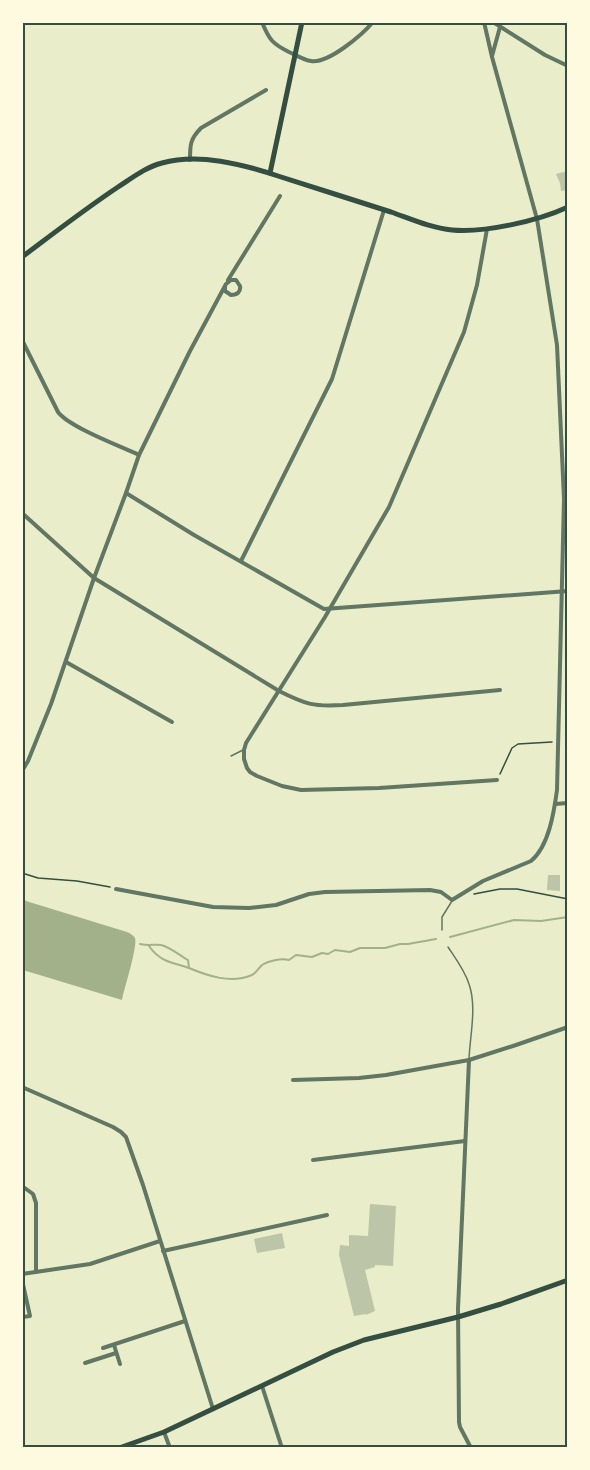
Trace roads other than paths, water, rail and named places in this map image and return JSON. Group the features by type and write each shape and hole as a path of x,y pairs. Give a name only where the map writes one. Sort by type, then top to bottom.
{"main road":[{"path":"270,173 302,22"},
{"path":"22,257 85,209 150,167 174,160 212,160 270,173 443,228 487,229 537,219 567,207"},
{"path":"119,1448 164,1432 355,1343 458,1317 567,1280"}],"street":[{"path":"262,22 273,43 312,61 325,58 356,40 373,22"},
{"path":"116,889 213,908 276,905 309,894 325,892 430,890 441,892 452,900 483,881 531,861 545,843 555,804 565,591 564,498 557,345 537,219 484,22"},
{"path":"493,22 567,66"},
{"path":"492,57 500,27"},
{"path":"190,160 190,143 201,128 266,90"},
{"path":"22,771 28,761 66,662 139,455 226,284 280,196"},
{"path":"241,561 332,379 384,210"},
{"path":"487,229 477,285 464,332 389,507 330,609 246,743 244,750 245,764 250,772 282,786 301,790 379,788 497,780"},
{"path":"22,340 61,415 68,421 139,455"},
{"path":"126,493 320,608 565,591"},
{"path":"22,513 94,578 279,691 308,704 322,706 500,690"},
{"path":"66,662 171,722"},
{"path":"555,804 567,803"},
{"path":"293,1080 386,1075 469,1060 567,1027"},
{"path":"469,1060 458,1317 459,1422 471,1448"},
{"path":"22,1088 113,1127 123,1134 134,1158 213,1410"},
{"path":"313,1160 465,1141"},
{"path":"22,1186 33,1194 36,1203 36,1272"},
{"path":"163,1251 327,1215"},
{"path":"22,1274 102,1261 160,1241"},
{"path":"22,1280 30,1316 22,1317"},
{"path":"103,1348 185,1321"},
{"path":"114,1345 120,1364"},
{"path":"85,1363 117,1353"},
{"path":"262,1386 282,1448"},
{"path":"164,1432 170,1448"}],"lane":[{"path":"231,756 244,750"},
{"path":"442,930 442,917 452,900"},
{"path":"448,947 470,986 473,1005 469,1060"}],"waterway":[{"path":"450,937 514,920 541,921 568,917"},
{"path":"149,946 167,961 212,976 236,979 252,975 268,962 289,960 296,955 312,957 335,950 350,952 360,948 385,948 436,939"},
{"path":"140,944 168,947 188,960 189,968"}]}
